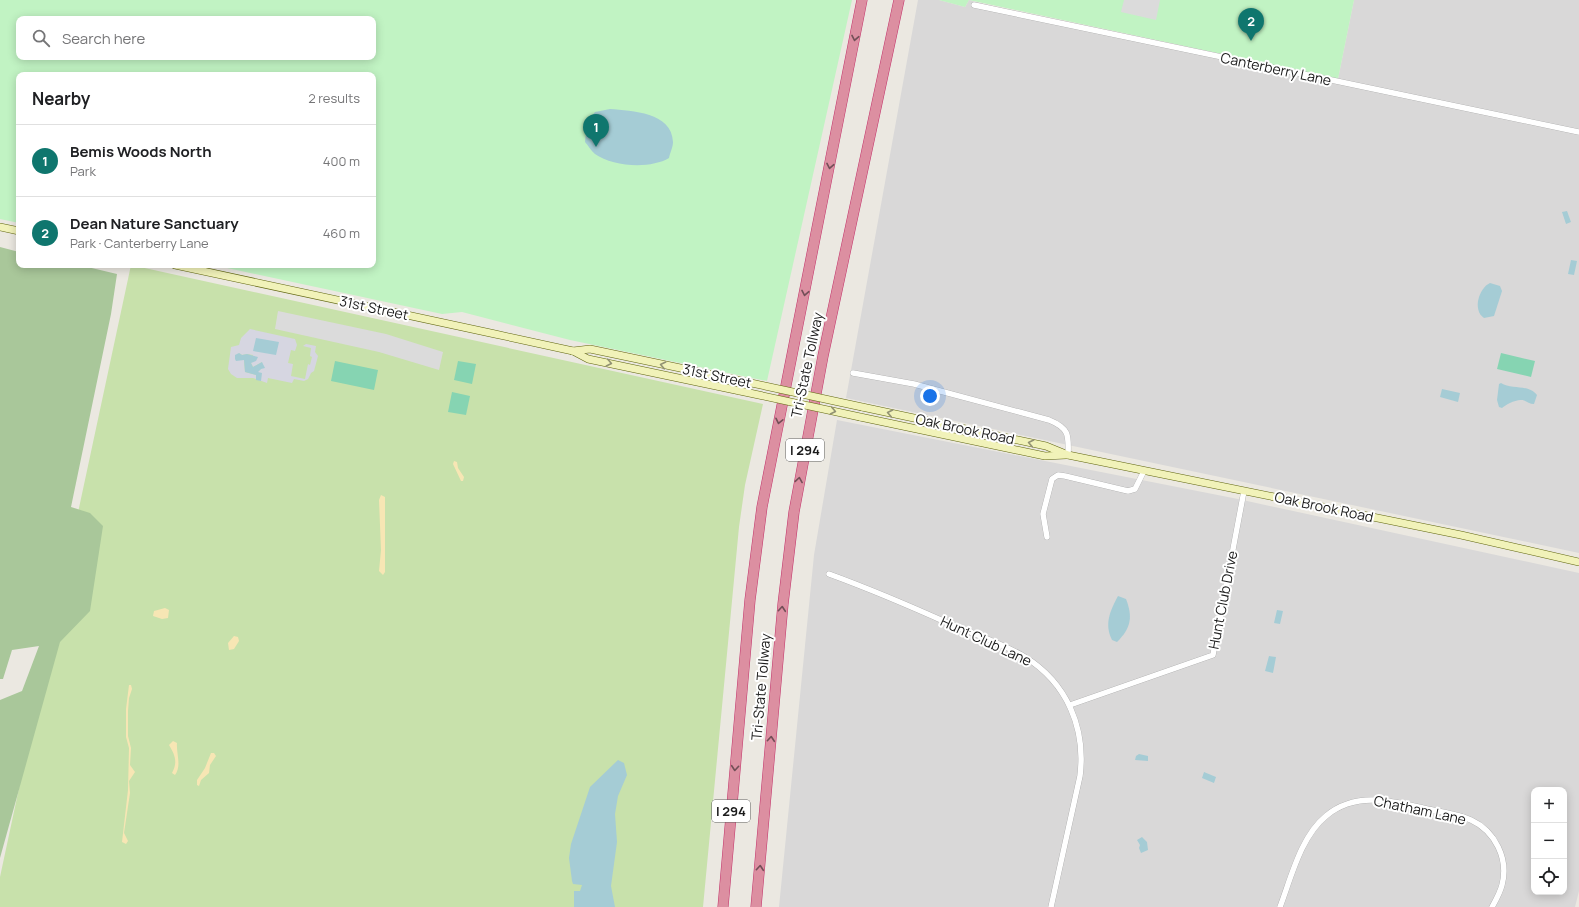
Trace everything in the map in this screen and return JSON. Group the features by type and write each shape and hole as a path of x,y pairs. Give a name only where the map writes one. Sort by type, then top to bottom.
{"highway":[{"name":"Tri-State Tollway","path":"723,907 750,600 762,507 862,0"},
{"name":"Tri-State Tollway","path":"756,907 783,604 794,512 822,364 899,0"}],"main road":[{"path":"0,227 16,231"},
{"name":"31st Street","path":"190,268 572,352 588,359 860,417"},
{"name":"31st Street","path":"572,352 590,349 862,407"},
{"name":"Oak Brook Road","path":"862,407 1046,446 1068,455 1467,537 1579,562"},
{"name":"Oak Brook Road","path":"860,417 1045,456 1068,455"}],"street":[{"name":"Canterberry Lane","path":"974,5 1579,132"},
{"path":"853,373 914,384 1058,423 1066,433 1069,440 1068,455"},
{"path":"1047,537 1043,514 1052,478 1058,475 1065,476 1128,491 1135,489 1144,471"},
{"name":"Hunt Club Drive","path":"1070,705 1212,655 1244,491"},
{"name":"Hunt Club Lane","path":"829,574 923,612 1023,656 1050,676 1070,705 1080,735 1081,765 1051,907"},
{"name":"Chatham Lane","path":"1280,907 1305,843 1315,827 1337,808 1352,802 1369,799 1404,804 1472,820 1485,829 1499,846 1503,863 1502,885 1492,907"}],"shaded area":[{"path":"918,0 939,0 965,7 969,0 999,8 1338,79 1354,0 1579,0 1579,553 846,398"},
{"path":"1124,0 1160,0 1156,20 1121,12"},
{"path":"278,311 386,334 443,352 439,370 379,352 275,329"},
{"path":"250,329 295,339 297,345 295,351 291,350 288,363 293,364 291,376 305,379 308,364 310,365 312,357 310,356 311,348 303,346 306,344 316,346 315,352 318,356 314,371 308,379 304,381 294,379 292,383 268,378 267,383 261,381 253,378 237,378 231,374 228,369 231,347 239,345 241,338","holes":["239,353 242,355 253,355 251,363 253,367 262,362 261,369 257,372 261,381 256,375 245,372 244,360 240,360"]},
{"path":"837,420 1238,499 1579,573 1579,891 1575,907 779,907 814,555"}],"green space":[{"path":"0,0 852,0 767,381 570,340 462,312 442,314 227,268 376,268 376,72 16,72 16,222 0,219"},
{"path":"939,0 969,0 965,7"},
{"path":"969,0 1354,0 1338,79"},
{"path":"0,247 16,251 16,268 92,268 117,274 111,314 71,507 90,513 103,526 90,611 60,642 0,858 0,700 22,691 39,646 12,650 3,679 0,679"},
{"path":"130,268 145,268 763,404 745,485 739,527 703,907 0,907 0,877"},
{"path":"1501,353 1535,361 1531,377 1497,369"},
{"path":"335,361 378,370 374,390 331,381"},
{"path":"458,361 476,364 472,384 454,380"},
{"path":"452,392 470,396 466,415 448,412"}],"sand":[{"path":"454,461 457,462 458,468 464,477 463,481 461,481 453,464"},
{"path":"381,495 385,497 385,572 383,575 379,571 381,550 379,500"},
{"path":"165,608 169,610 168,618 162,619 153,616 154,611"},
{"path":"234,636 238,637 239,641 234,649 229,650 228,643"},
{"path":"129,685 131,685 132,689 129,698 128,711 128,736 131,748 130,765 135,772 129,781 130,793 124,833 128,841 126,844 122,842 128,790 129,748 126,737 126,709"},
{"path":"173,741 177,743 178,759 178,768 175,775 172,773 175,765 175,759 169,745"},
{"path":"211,753 214,753 216,756 210,765 209,773 201,780 199,786 197,785 197,780 205,768"}],"water":[{"path":"610,109 639,112 658,119 666,124 671,132 673,142 669,158 652,164 632,165 612,162 595,154 585,142 587,123 595,112"},
{"path":"1567,211 1571,222 1566,224 1562,212"},
{"path":"1571,260 1577,261 1574,275 1568,274"},
{"path":"1490,283 1500,286 1502,291 1494,316 1484,318 1478,310 1478,299 1483,289"},
{"path":"256,338 279,342 276,355 253,351"},
{"path":"239,353 242,355 247,354 258,357 256,361 251,363 253,367 262,362 265,368 258,372 262,373 261,381 256,380 256,375 245,372 244,360 236,361 235,355"},
{"path":"1501,383 1530,389 1537,395 1534,404 1523,400 1517,400 1502,408 1499,407 1497,400 1499,384"},
{"path":"1442,389 1460,393 1458,402 1440,397"},
{"path":"1118,596 1126,599 1130,611 1130,617 1128,627 1117,642 1112,640 1108,623 1110,612"},
{"path":"1277,610 1283,611 1280,624 1274,623"},
{"path":"1269,656 1276,657 1273,673 1265,671"},
{"path":"1139,754 1148,756 1148,761 1135,760 1136,756"},
{"path":"618,760 624,763 627,775 618,796 615,814 617,842 611,886 615,907 574,907 574,891 580,891 582,885 573,884 572,881 569,858 571,844 590,787"},
{"path":"1204,772 1216,777 1214,783 1202,778"},
{"path":"1142,837 1147,842 1148,850 1141,853 1139,848 1140,845 1137,840"}],"place":[{"name":"Dean Nature Sanctuary","path":"1251,41"},
{"name":"Bemis Woods North","path":"596,147"}]}
